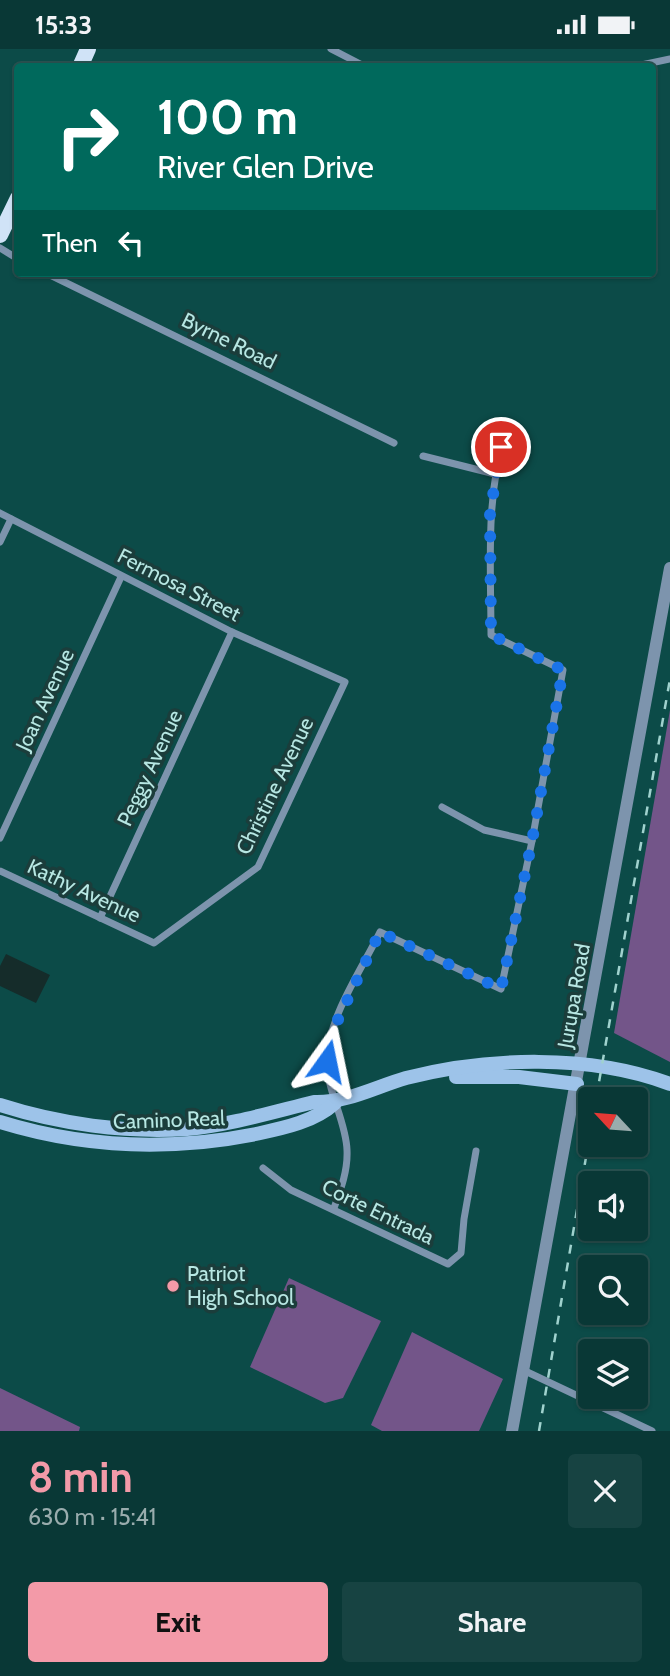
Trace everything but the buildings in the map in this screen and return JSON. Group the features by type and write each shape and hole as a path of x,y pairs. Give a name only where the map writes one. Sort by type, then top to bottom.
{"main road":[{"path":"0,235 14,206"},
{"name":"Camino Real","path":"0,1105 65,1121 121,1129 185,1129 314,1102 335,1103 408,1078 512,1063 581,1065 639,1073 670,1084"},
{"path":"441,1072 460,1078 519,1077 578,1084"},
{"name":"Camino Real","path":"2,1123 25,1131 97,1143 202,1143 276,1130 321,1115 335,1103"},
{"path":"2,1123 14,1118 55,1126 65,1121"}],"street":[{"path":"331,49 358,63"},
{"path":"651,63 670,59"},
{"name":"Byrne Road","path":"54,277 394,443"},
{"path":"334,1208 344,1182 348,1149 328,1078 329,1045 343,1008 380,932 501,989 532,841 563,670 491,635 490,513 495,474 506,431"},
{"path":"423,456 495,474"},
{"name":"Fermosa Street","path":"0,513 232,632 345,682"},
{"path":"0,542 11,519"},
{"name":"Jurupa Road","path":"512,1431 578,1084 670,568"},
{"name":"Joan Avenue","path":"0,838 121,577"},
{"name":"Peggy Avenue","path":"100,918 232,632"},
{"name":"Christine Avenue","path":"153,943 258,867 345,682"},
{"path":"442,807 484,830 532,841"},
{"name":"Kathy Avenue","path":"0,871 153,943"},
{"name":"Corte Entrada","path":"263,1168 291,1190 448,1264 461,1253 476,1150"},
{"path":"522,1370 652,1431"}],"shaded area":[{"path":"670,710 670,1062 614,1033"},
{"path":"289,1278 381,1321 343,1398 325,1403 250,1367"},
{"path":"412,1332 503,1379 479,1431 382,1431 371,1425"},
{"path":"0,1388 80,1427 79,1431 0,1431"}],"water":[{"path":"6,954 50,975 36,1003 0,986 0,966"}],"railway":[{"path":"598,1087 670,679"},
{"path":"539,1431 586,1157"}],"place":[{"name":"Patriot High School","path":"173,1286"}],"route":[{"path":"327,1061 334,1028 380,932 501,989 532,841 563,670 491,635 490,513 501,447"}]}
